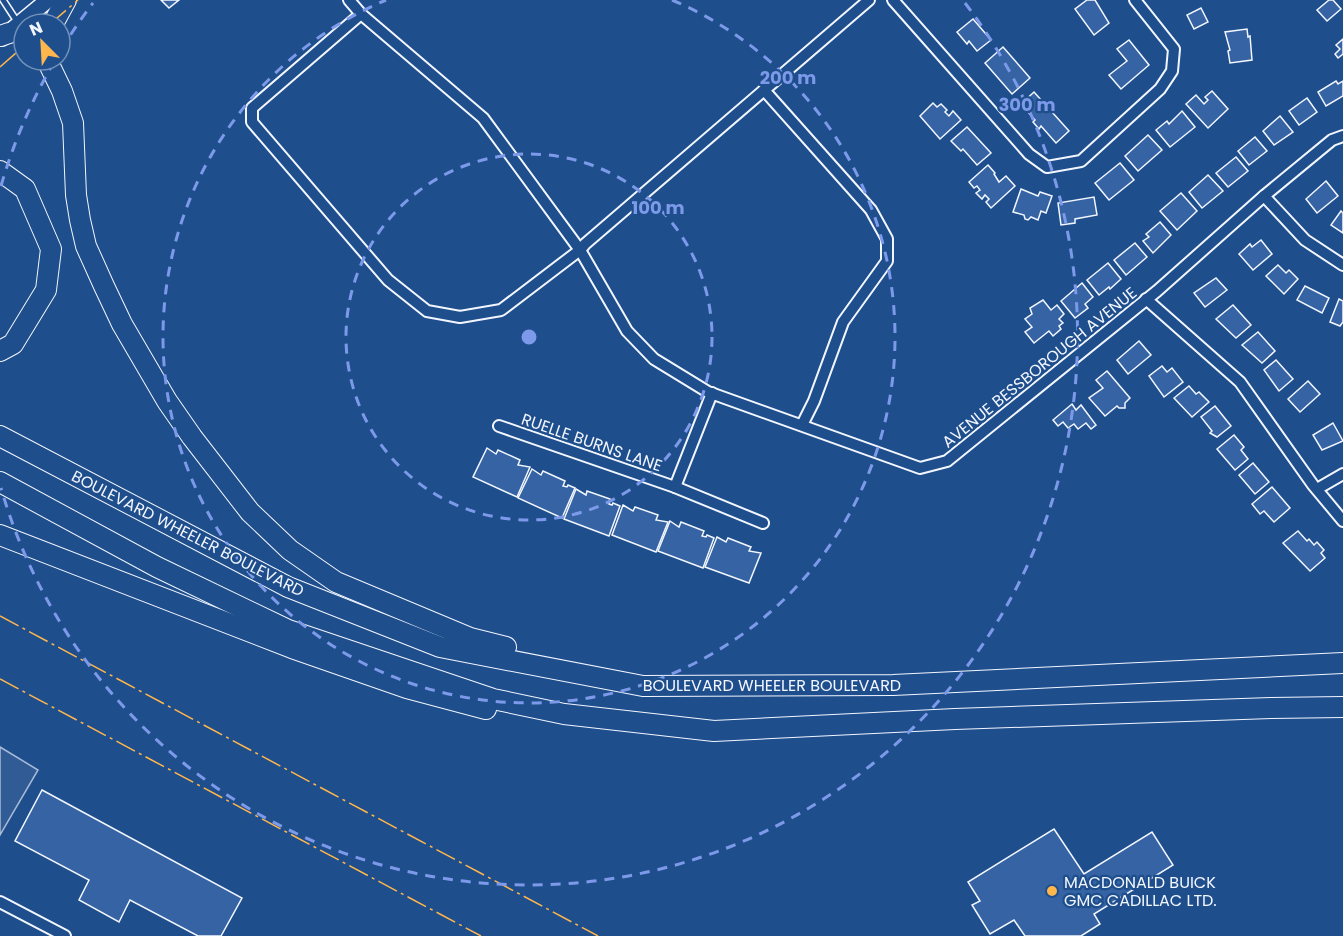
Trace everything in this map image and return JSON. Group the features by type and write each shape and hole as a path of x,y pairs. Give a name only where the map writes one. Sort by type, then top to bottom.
{"highway":[{"path":"53,72 73,123 76,195 86,246 127,334 167,401 250,512 290,549 336,582 470,638 608,672 693,687"},
{"path":"0,171 25,189 51,249 46,290 13,344 0,351"},
{"name":"BOULEVARD WHEELER BOULEVARD","path":"0,436 288,587 440,647 643,687 894,685 1343,663"},
{"path":"0,482 158,567 288,630 493,699 564,714 714,730"},
{"path":"0,535 292,648 407,688 548,723 650,732 955,719 1343,707"}],"main road":[{"path":"10,33 48,0"}],"street":[{"name":"AVENUE BESSBOROUGH AVENUE","path":"349,0 361,14 483,118 580,250 627,332 654,359 712,393 920,468 948,461 1157,291 1264,196 1332,140 1343,136"},
{"path":"361,14 252,108 252,122 388,280 427,311 460,317 501,310 580,250 869,0"},
{"path":"893,0 1029,154 1047,167 1081,161 1160,89 1172,71 1174,49 1135,0"},
{"path":"764,90 871,210 887,239 887,261 843,322 814,401 802,424"},
{"path":"1264,196 1305,240 1343,265"},
{"path":"1146,298 1240,382 1317,489 1343,521"},
{"name":"RUELLE BURNS LANE","path":"675,487 712,393"},
{"name":"RUELLE BURNS LANE","path":"499,426 675,487 763,523"},
{"path":"1317,489 1343,474"},
{"path":"0,902 65,936"}],"lane":[{"path":"3,0 10,33"}],"shaded area":[{"path":"0,747 38,770 0,835"}],"building":[{"path":"161,0 179,0 169,8"},
{"path":"1087,0 1095,0 1109,23 1094,35 1075,9"},
{"path":"1329,0 1333,0 1341,9 1327,21 1317,10"},
{"path":"1201,8 1208,22 1194,29 1187,15"},
{"path":"973,19 991,40 977,51 969,41 967,44 957,32"},
{"path":"1247,29 1248,37 1250,36 1252,60 1230,63 1228,51 1230,50 1225,32"},
{"path":"1343,39 1343,54 1338,58 1335,54 1340,49 1336,45"},
{"path":"1129,40 1149,65 1121,89 1109,75 1127,61 1117,49"},
{"path":"1003,47 1030,78 1012,94 985,63"},
{"path":"1336,81 1338,84 1343,81 1343,96 1326,106 1318,92"},
{"path":"1212,91 1228,109 1208,128 1186,104 1196,95 1204,104 1208,100 1205,97"},
{"path":"1034,92 1069,131 1056,143 1041,126 1039,129 1033,122 1035,120 1021,104"},
{"path":"1307,98 1317,112 1299,125 1289,111"},
{"path":"933,103 937,107 941,104 949,116 953,111 961,120 940,139 920,116"},
{"path":"1182,111 1195,127 1170,147 1156,130 1167,121 1169,124"},
{"path":"1280,116 1293,132 1274,145 1263,131"},
{"path":"967,127 991,153 977,165 963,149 961,151 951,141"},
{"path":"1148,135 1162,150 1138,171 1125,156"},
{"path":"1255,137 1267,151 1249,165 1238,151"},
{"path":"1236,157 1248,171 1228,187 1216,173"},
{"path":"1120,163 1134,180 1109,200 1095,183"},
{"path":"988,165 999,182 1006,176 1015,186 991,208 986,202 989,199 985,195 982,199 976,193 980,190 977,186 974,188 969,182"},
{"path":"1208,175 1223,191 1202,208 1189,192"},
{"path":"1326,181 1338,196 1317,213 1306,199"},
{"path":"1021,189 1038,196 1040,192 1052,196 1046,213 1041,211 1038,220 1031,217 1028,220 1024,215 1013,212"},
{"path":"1181,193 1197,211 1177,230 1160,211"},
{"path":"1094,197 1097,215 1075,219 1075,223 1061,225 1058,203"},
{"path":"1341,211 1343,213 1343,233 1331,225"},
{"path":"1160,222 1171,235 1153,253 1143,241 1149,237 1146,234"},
{"path":"1261,240 1272,254 1253,270 1239,254 1250,244 1252,247"},
{"path":"1135,243 1147,257 1126,275 1114,260"},
{"path":"1108,263 1121,279 1099,295 1087,280"},
{"path":"1278,265 1286,273 1289,270 1298,279 1284,294 1266,276"},
{"path":"1216,278 1227,290 1205,307 1194,293"},
{"path":"1082,283 1093,297 1085,304 1088,308 1075,318 1061,301"},
{"path":"1305,286 1329,298 1322,313 1297,300"},
{"path":"1339,299 1343,301 1343,322 1340,326 1330,322"},
{"path":"1043,300 1051,310 1057,305 1064,314 1059,319 1063,323 1059,326 1061,329 1053,336 1049,331 1034,343 1025,332 1032,327 1025,319 1032,314 1030,308"},
{"path":"1233,305 1251,325 1236,338 1216,319"},
{"path":"1258,332 1275,351 1262,363 1242,345"},
{"path":"1139,341 1151,355 1128,374 1117,360"},
{"path":"1276,360 1293,379 1279,391 1264,370"},
{"path":"1162,366 1167,372 1172,368 1183,382 1164,397 1149,376"},
{"path":"1107,371 1130,398 1125,403 1125,408 1117,406 1105,416 1089,398 1103,388 1096,380"},
{"path":"1308,381 1320,394 1300,412 1288,399"},
{"path":"1189,386 1196,394 1199,392 1209,402 1192,417 1174,398"},
{"path":"1072,404 1076,410 1081,405 1096,425 1091,429 1086,423 1078,429 1074,424 1068,428 1063,422 1058,426 1053,420"},
{"path":"1215,406 1231,426 1217,437 1210,433 1212,431 1201,417"},
{"path":"1333,423 1343,441 1322,450 1313,435"},
{"path":"1234,435 1244,447 1241,450 1248,459 1235,470 1217,449"},
{"path":"487,448 496,454 498,450 520,460 518,465 530,467 517,497 473,477"},
{"path":"1253,463 1269,482 1255,494 1239,475"},
{"path":"532,469 541,475 543,471 565,481 563,486 568,485 575,488 562,518 518,498"},
{"path":"1272,487 1290,508 1274,522 1264,511 1260,514 1252,504"},
{"path":"576,489 586,495 587,491 610,499 609,504 620,506 609,536 564,519"},
{"path":"623,505 633,511 635,507 658,515 656,520 668,522 656,552 612,535"},
{"path":"670,521 679,527 681,522 704,531 702,536 707,535 714,538 703,568 658,551"},
{"path":"1298,531 1307,541 1309,539 1314,545 1317,542 1324,550 1321,553 1325,558 1310,571 1283,543"},
{"path":"717,537 726,542 728,538 751,547 749,551 761,553 749,583 705,567"},
{"path":"42,790 242,898 221,936 198,936 130,900 119,922 79,900 89,880 15,841"},
{"name":"MACDONALD BUICK GMC CADILLAC LTD.","path":"1054,829 1084,874 1152,832 1173,865 1094,914 1100,924 1081,936 1025,936 1014,920 990,934 972,905 980,901 968,882"}],"power":[{"path":"64,12 78,0"},
{"path":"0,67 12,56"},
{"path":"0,616 598,936"},
{"path":"0,679 481,936"}],"place":[{"name":"MACDONALD BUICK GMC CADILLAC LTD.","path":"1052,891"}]}
